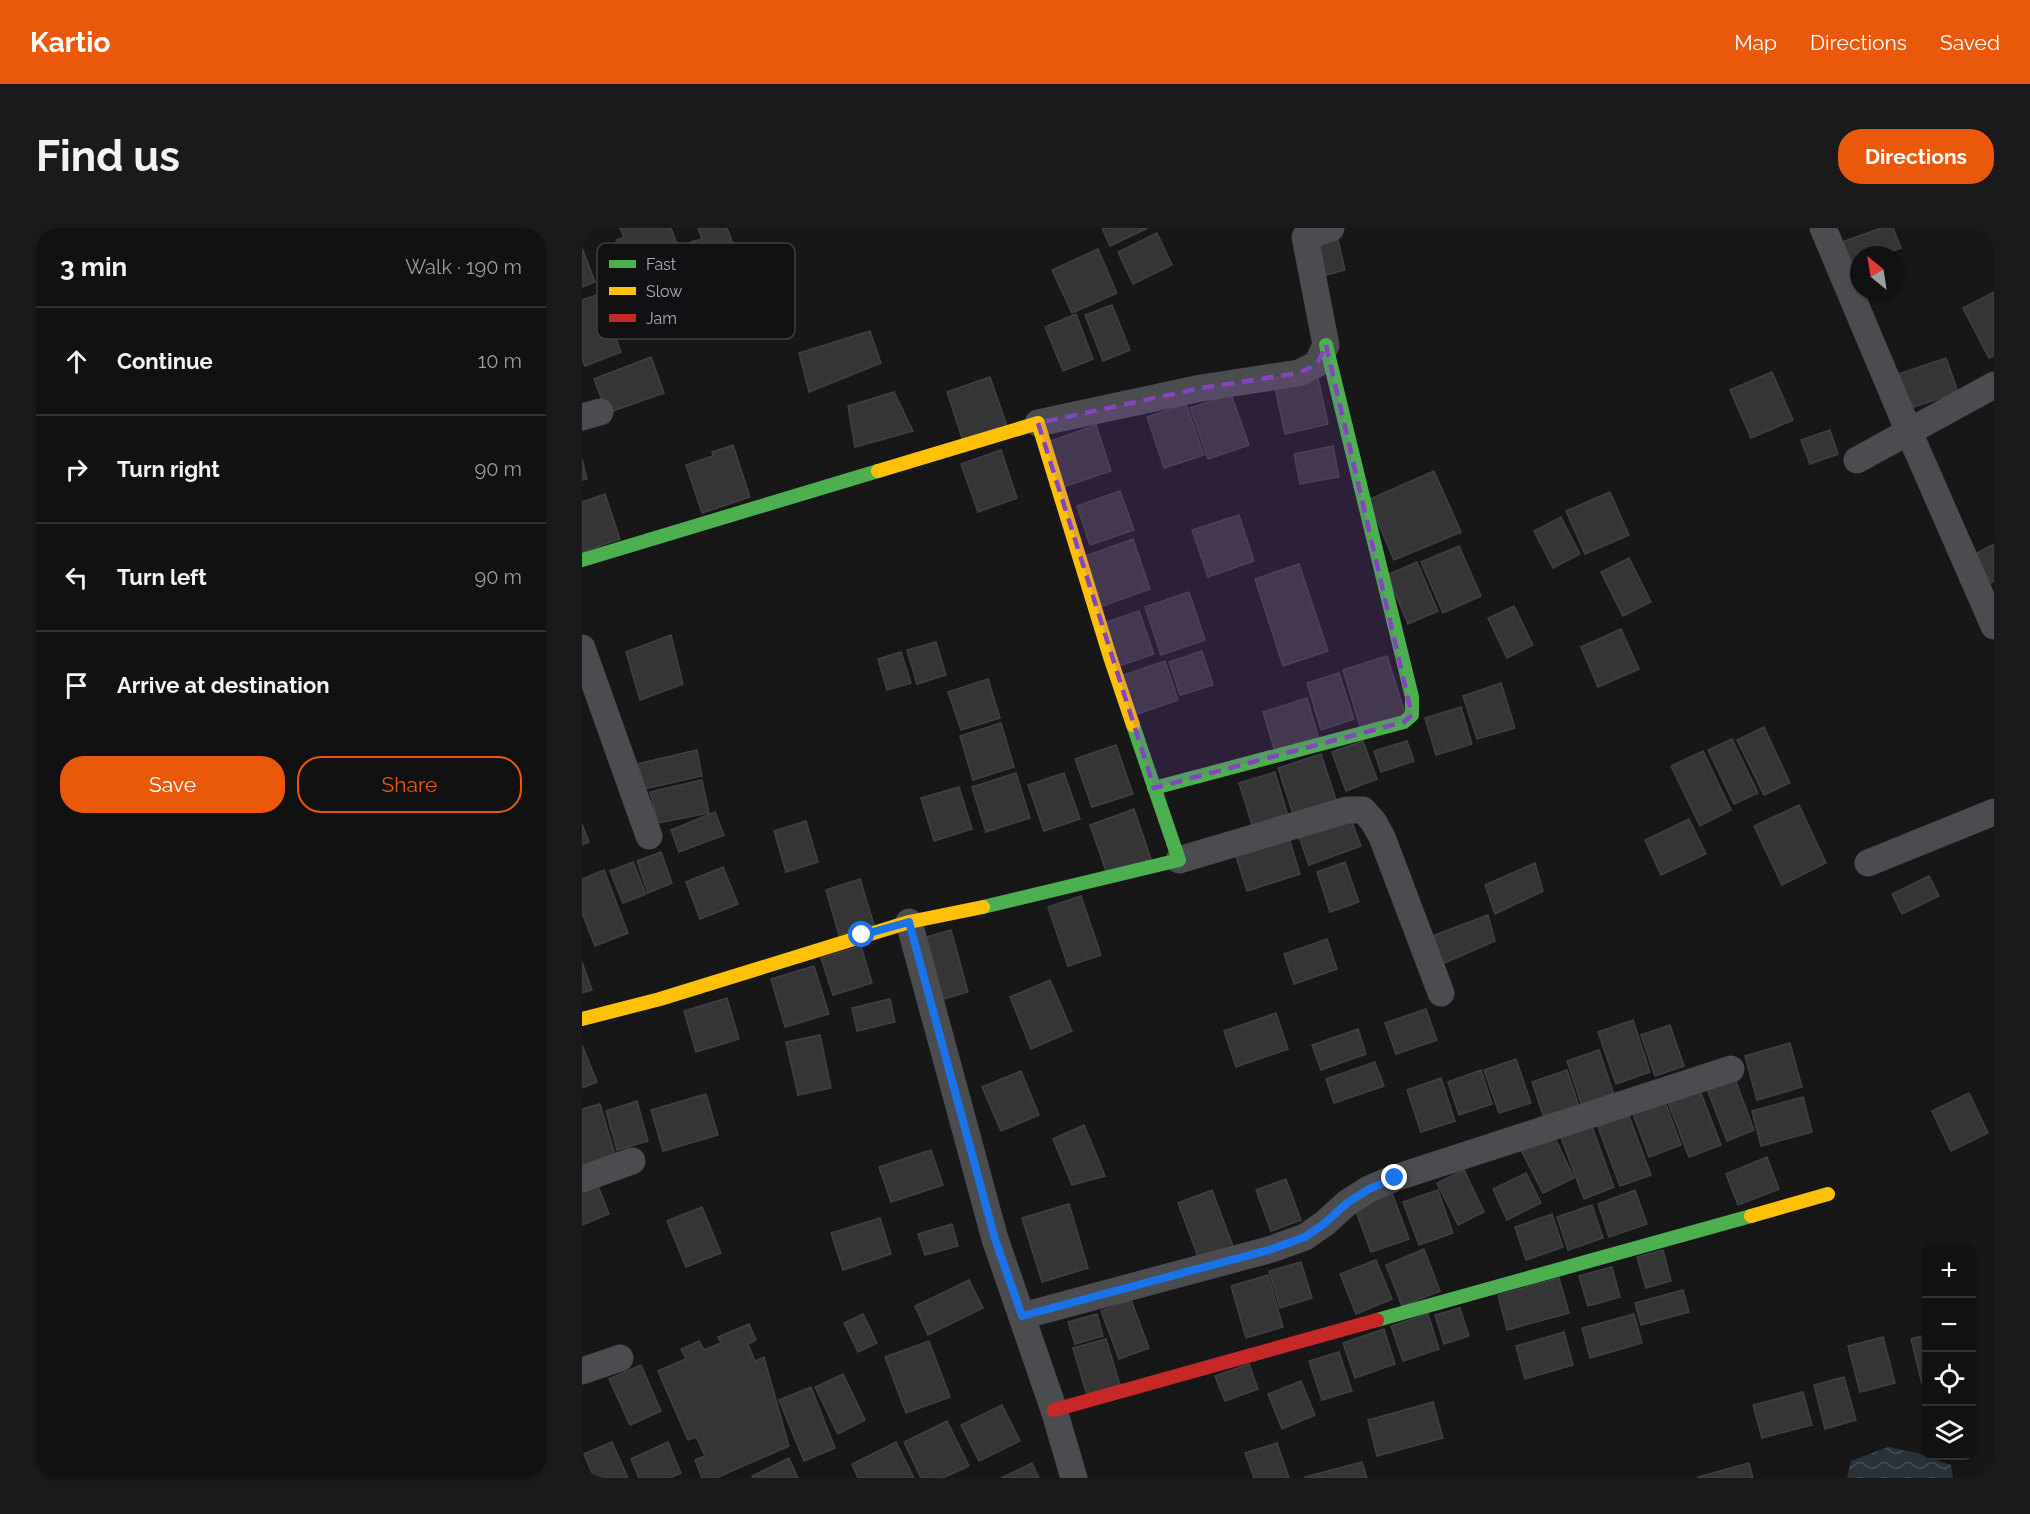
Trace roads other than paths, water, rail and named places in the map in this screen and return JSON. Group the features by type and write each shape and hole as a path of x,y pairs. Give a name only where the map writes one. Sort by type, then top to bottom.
{"street":[{"path":"1154,788 1404,722 1412,715 1412,697 1326,345 1304,233 1331,228"},
{"path":"1823,228 1994,626"},
{"path":"582,560 1038,423 1201,388 1299,373 1317,364 1326,345"},
{"path":"1857,460 1994,385"},
{"path":"1038,423 1110,657 1179,860"},
{"path":"582,648 649,836"},
{"path":"582,1019 660,999 909,922 960,913 1179,860 1347,810 1363,810 1373,821 1382,837 1440,993"},
{"path":"1868,863 1994,812"},
{"path":"909,922 995,1239 1054,1410 1074,1478"},
{"path":"1022,1316 1272,1249 1305,1237 1347,1203 1369,1189 1395,1178 1731,1069"},
{"path":"582,1179 632,1161"},
{"path":"1054,1410 1828,1194"},
{"path":"582,1371 620,1358"}],"water":[{"path":"1888,1447 1922,1455 1922,1460 1937,1460 1951,1465 1953,1478 1847,1478 1851,1461"}]}
